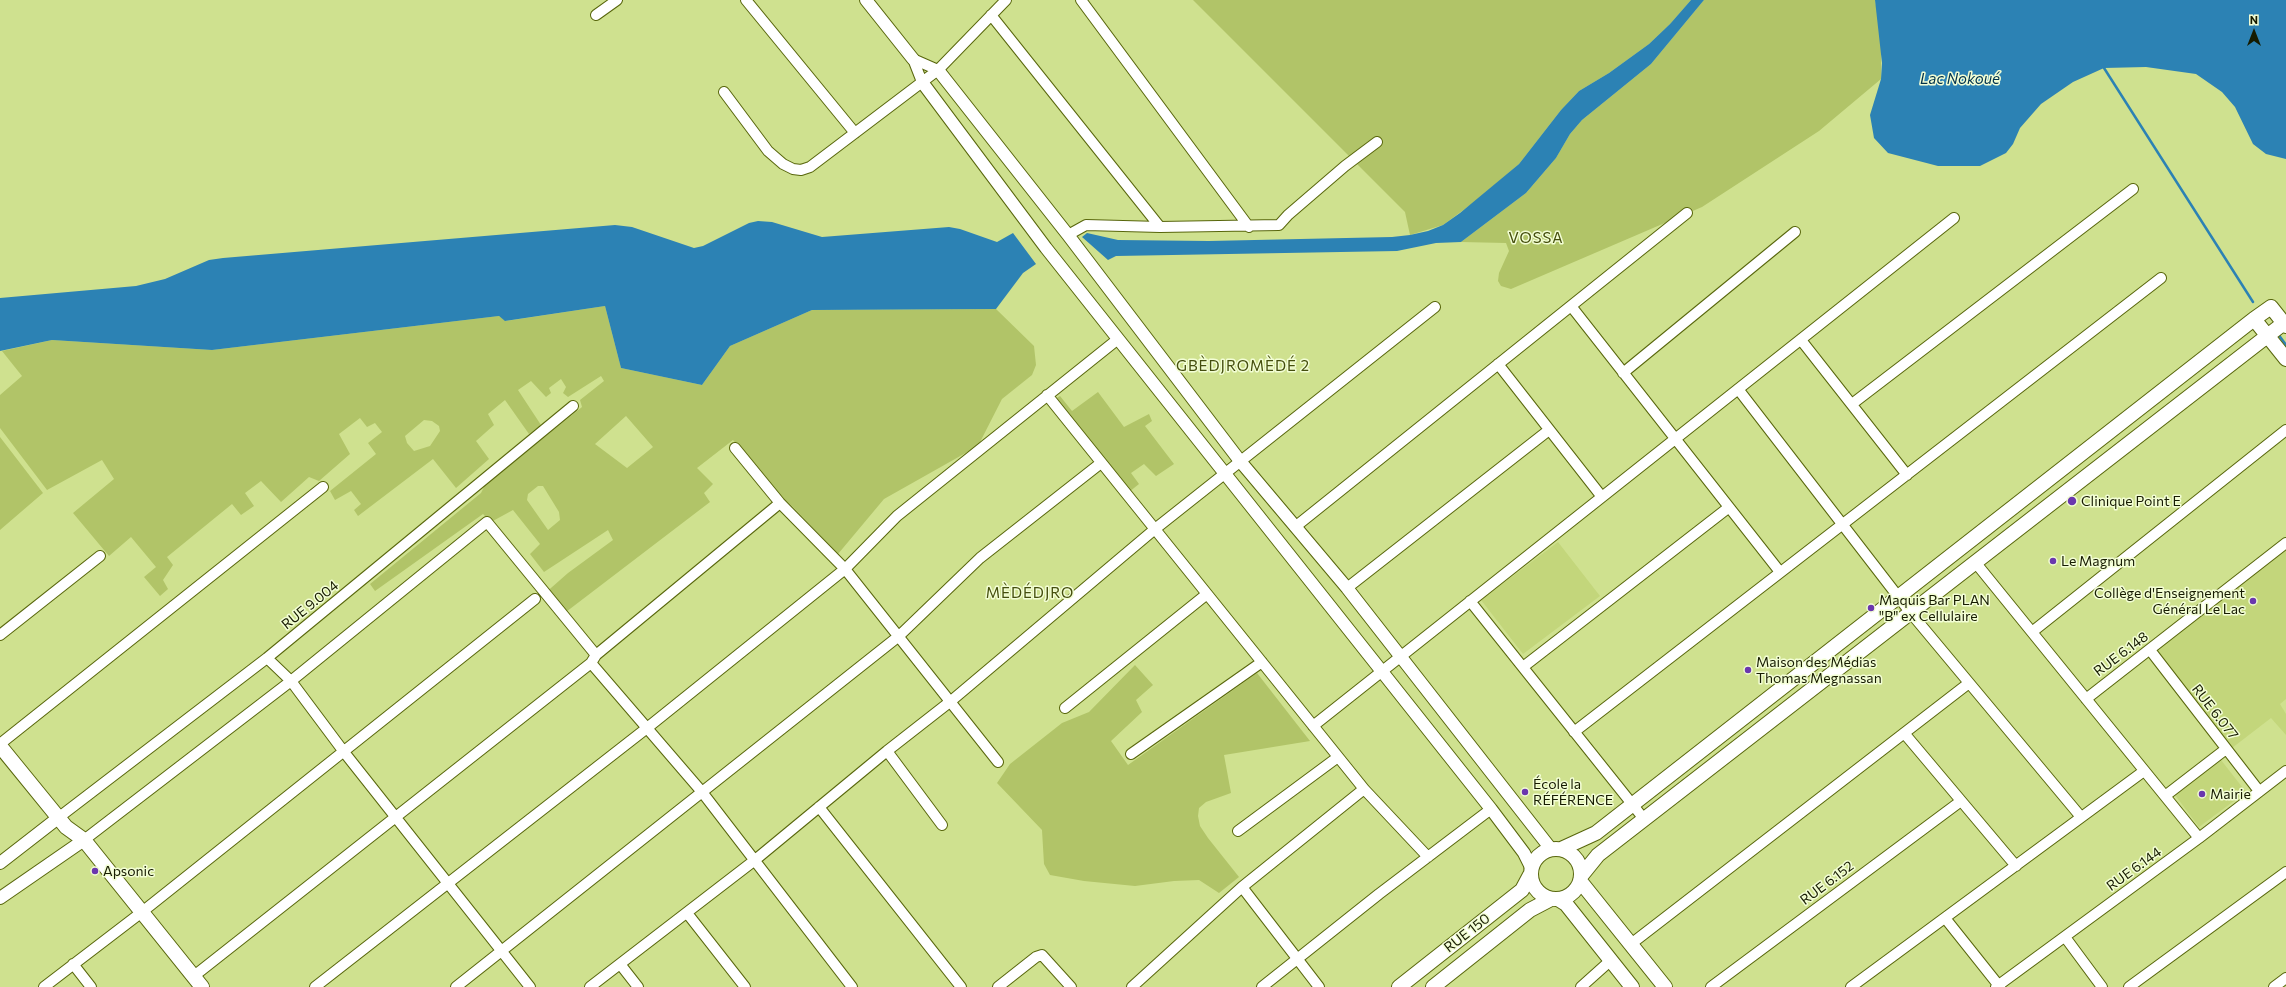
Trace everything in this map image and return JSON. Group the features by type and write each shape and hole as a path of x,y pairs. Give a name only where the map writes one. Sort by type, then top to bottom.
{"main road":[{"path":"1554,899 1572,893 1580,879 1598,855 2269,334 2285,324 2271,307 2256,317 1596,833 1538,855 1531,871 1534,888 1545,897 1566,904 1632,987"},
{"path":"2256,317 2286,359"},
{"path":"2050,478 2064,494"},
{"path":"0,745 62,822 84,840 198,982"},
{"path":"1556,849 1576,859 1580,867 1580,879 1665,987"},
{"name":"RUE 150","path":"1399,987 1522,890 1531,871"},
{"name":"RUE 150","path":"1433,987 1530,910 1554,899"}],"street":[{"path":"596,15 617,0"},
{"path":"746,0 855,134"},
{"path":"866,0 913,58 922,82 1046,248 1491,809 1524,853 1531,871"},
{"path":"724,92 768,151 783,164 793,169 810,168 938,70 1005,0"},
{"path":"1082,0 1249,227"},
{"path":"991,15 1160,227"},
{"path":"913,58 938,70 1068,235 1240,461 1347,588 1399,657 1556,849"},
{"path":"1068,235 1086,225 1249,227 1279,225 1288,215 1345,166 1377,142"},
{"path":"1852,404 2133,189"},
{"path":"1295,527 1686,213"},
{"path":"1313,726 1954,218"},
{"path":"1624,373 1795,232"},
{"path":"1574,732 2161,278"},
{"path":"1570,306 1780,572"},
{"path":"590,987 755,860 887,751 952,701 1155,529 1435,307"},
{"path":"315,987 647,728 845,569 897,516 1118,339"},
{"path":"1801,340 1907,475"},
{"path":"1498,364 1602,497"},
{"path":"1738,389 1910,612 2081,817"},
{"path":"1047,395 1364,789 1428,857"},
{"name":"RUE 9.004","path":"62,822 267,658 573,406"},
{"path":"1347,588 1549,430"},
{"path":"2032,632 2286,430"},
{"path":"735,448 780,503 845,569 952,701 998,762"},
{"path":"456,987 899,636 980,558 1101,463"},
{"path":"0,745 322,487"},
{"path":"198,982 396,818 594,659 780,503"},
{"path":"1523,667 1728,508"},
{"path":"0,898 84,840 291,681 487,522 647,728 702,792 852,987"},
{"name":"RUE 6.148","path":"2086,699 2286,543"},
{"path":"0,635 100,556"},
{"path":"1975,562 2199,838"},
{"path":"1065,708 1207,594"},
{"path":"44,987 142,912 535,599"},
{"path":"1470,601 1644,819"},
{"name":"RUE 6.077","path":"2150,650 2259,791"},
{"path":"267,658 291,681 344,752 530,987"},
{"path":"1131,754 1262,662"},
{"path":"1631,944 1969,683"},
{"path":"1904,733 2016,866"},
{"path":"2165,796 2226,748"},
{"path":"887,751 942,825"},
{"path":"1238,831 1338,757"},
{"path":"1852,987 2144,771"},
{"name":"RUE 6.144","path":"1998,986 2199,838 2286,771"},
{"path":"1132,987 1242,887 1364,789"},
{"name":"RUE 6.152","path":"1711,987 1960,801"},
{"path":"818,807 961,987"},
{"path":"1262,987 1491,809"},
{"path":"0,863 62,822"},
{"path":"2129,987 2286,872"},
{"path":"1242,887 1319,987"},
{"path":"687,913 745,987"},
{"path":"1945,918 1998,986"},
{"path":"2065,937 2102,987"},
{"path":"998,987 1036,957 1042,955 1070,987"},
{"path":"1581,987 1610,961"},
{"path":"73,964 91,987"},
{"path":"620,964 638,987"},
{"path":"2274,987 2286,978"}],"shaded area":[{"path":"1193,0 1691,0 1670,24 1649,44 1609,73 1579,91 1561,110 1519,164 1477,200 1443,225 1410,235 1405,212"},
{"path":"1704,0 1875,0 1881,35 1881,79 1819,131 1702,207 1511,289 1501,286 1498,281 1499,273 1509,251 1506,243 1461,242 1526,193 1556,158 1570,134 1582,120 1651,64"},
{"path":"605,306 621,368 702,385 730,346 812,310 996,309 1034,346 1036,365 1032,375 1002,399 978,446 884,499 838,554 792,506 783,499 733,440 697,468 713,484 704,493 710,502 562,615 543,595 568,573 613,540 608,530 544,572 530,554 540,544 513,510 491,522 483,514 375,591 370,584 481,493 485,485 582,407 580,400 604,381 601,376 568,397 563,393 566,387 561,379 549,388 551,393 546,397 531,381 518,390 541,425 529,434 505,400 488,414 494,425 476,441 489,459 456,488 433,459 358,516 354,510 361,504 351,491 335,500 330,491 376,454 368,443 382,432 375,423 367,427 360,418 339,434 350,454 319,481 309,477 281,502 261,481 245,493 254,506 241,515 232,504 167,557 173,565 163,580 168,589 160,596 144,577 156,567 131,537 109,556 73,513 114,479 102,460 47,490 0,428 0,395 22,376 2,351 52,340 212,350 499,316 506,321","holes":["626,416 653,447 627,468 595,444","424,420 432,421 439,426 440,431 430,446 414,451 407,443 405,436","538,486 543,486 559,512 560,520 548,530 527,500 528,494"]},
{"path":"1098,392 1124,427 1149,414 1152,421 1145,426 1174,464 1156,476 1144,464 1131,473 1139,484 1129,492 1055,399 1060,396 1072,411"},
{"path":"0,437 43,493 0,530"},
{"path":"1558,542 1600,596 1523,654 1481,600"},
{"name":"Collège d'Enseignement Général Le Lac","path":"2286,548 2286,699 2280,704 2286,714 2286,735 2271,718 2232,748 2154,653"},
{"path":"1135,665 1153,685 1136,700 1142,712 1111,741 1128,765 1257,673 1310,741 1224,755 1231,793 1206,802 1199,808 1198,816 1200,826 1208,838 1239,877 1219,893 1199,880 1174,881 1135,886 1084,881 1050,875 1044,864 1042,830 997,783 1010,764 1062,723 1089,712"},
{"path":"2221,760 2246,792 2199,827 2175,795"}],"water":[{"path":"1691,0 1704,0 1651,64 1582,120 1570,134 1556,158 1526,193 1461,242 1436,243 1397,251 1116,256 1108,260 1082,237 1087,233 1118,240 1209,241 1392,237 1428,231 1443,225 1460,213 1519,164 1561,110 1579,91 1609,73 1649,44 1670,24"},
{"name":"Lac Nokoué","path":"1875,0 2286,0 2286,159 2266,154 2253,144 2235,107 2222,92 2196,74 2146,67 2104,68 2073,82 2041,104 2020,128 2013,144 2006,153 1980,166 1938,166 1888,153 1874,138 1870,115 1881,79 1882,63"},
{"path":"758,221 772,222 822,237 949,227 960,229 997,242 1013,233 1036,264 1023,273 996,309 812,310 730,346 702,385 621,368 605,306 505,321 499,316 212,350 52,340 0,351 0,298 136,286 165,279 209,260 615,225 632,227 694,248 703,246 749,223"}],"waterway":[{"path":"2104,68 2253,302"},
{"path":"2278,334 2286,345"}],"place":[{"name":"Clinique Point E","path":"2072,501"},
{"name":"Le Magnum","path":"2053,561"},
{"name":"Collège d'Enseignement Général Le Lac","path":"2253,601"},
{"name":"Maquis Bar PLAN \"B\" ex Cellulaire","path":"1871,608"},
{"name":"Maison des Médias Thomas Megnassan","path":"1748,670"},
{"name":"École la RÉFÉRENCE","path":"1525,792"},
{"name":"Mairie","path":"2202,794"},
{"name":"Apsonic","path":"95,871"}],"district":[{"name":"VOSSA","path":"1536,238"},
{"name":"GBÈDJROMÈDÉ 2","path":"1243,366"},
{"name":"MÈDÉDJRO","path":"1030,593"}]}
